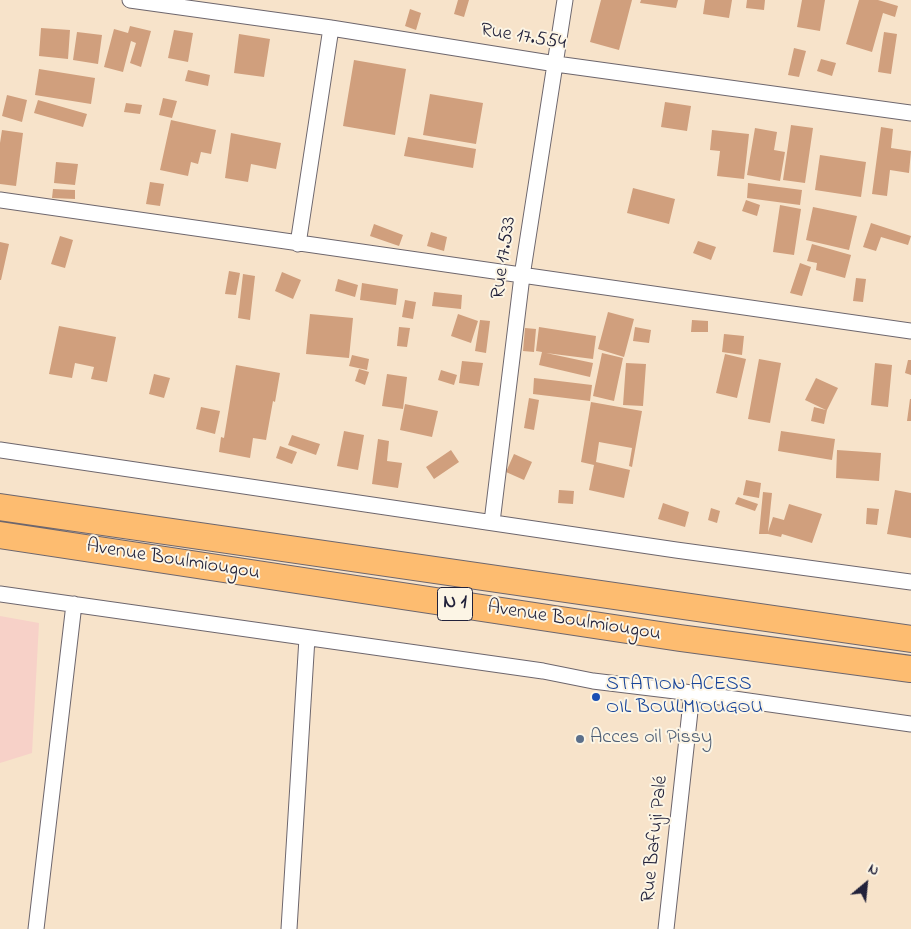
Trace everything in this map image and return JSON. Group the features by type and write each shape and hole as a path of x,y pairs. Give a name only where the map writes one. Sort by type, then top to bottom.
{"highway":[{"name":"Avenue Boulmiougou","path":"0,507 911,639"},
{"name":"Avenue Boulmiougou","path":"0,535 680,638 911,669"}],"street":[{"name":"Rue 17.554","path":"130,0 331,28 556,64 911,113"},
{"name":"Rue 17.533","path":"492,522 522,276 565,0"},
{"path":"298,244 331,28"},
{"path":"0,200 911,331"},
{"path":"0,450 676,550 911,582"},
{"path":"0,594 533,670 593,681 911,724"},
{"path":"36,929 74,604"},
{"path":"289,929 307,638"},
{"name":"Rue Bafuji Palé","path":"666,929 692,693"}],"shaded area":[{"path":"0,616 39,623 32,753 0,763"}],"building":[{"path":"458,0 469,0 464,17 454,14"},
{"path":"601,0 632,0 619,50 590,42"},
{"path":"641,0 678,0 676,8 640,3"},
{"path":"705,0 732,0 729,18 703,14"},
{"path":"747,0 765,0 764,10 746,8"},
{"path":"802,0 825,0 820,31 797,27"},
{"path":"859,0 878,0 898,6 895,17 883,13 872,52 846,44"},
{"path":"410,9 421,13 416,30 405,26"},
{"path":"130,26 151,31 141,67 130,63 136,43 131,41 123,72 104,67 114,29 128,33"},
{"path":"41,28 70,30 68,59 39,56"},
{"path":"174,30 193,33 188,62 168,58"},
{"path":"77,32 102,35 98,64 73,60"},
{"path":"884,32 897,34 891,74 878,72"},
{"path":"239,34 270,39 264,77 234,73"},
{"path":"794,48 806,51 799,77 788,75"},
{"path":"821,59 836,63 832,76 817,71"},
{"path":"354,60 406,69 395,135 343,126"},
{"path":"39,69 95,78 91,104 35,95"},
{"path":"188,70 210,75 208,86 185,81"},
{"path":"430,94 483,103 476,144 423,135"},
{"path":"7,95 27,100 22,122 2,116"},
{"path":"163,98 177,101 172,118 159,115"},
{"path":"38,100 87,114 83,127 34,113"},
{"path":"665,102 691,106 687,131 661,127"},
{"path":"126,103 142,105 140,114 124,112"},
{"path":"171,120 216,130 211,154 201,152 198,164 191,162 188,176 160,170"},
{"path":"791,125 813,128 805,183 783,180"},
{"path":"881,127 893,129 891,148 911,151 909,173 890,170 887,196 872,194"},
{"path":"755,128 777,132 774,150 785,152 780,181 747,175"},
{"path":"2,130 23,133 16,186 0,184 0,143"},
{"path":"712,130 749,134 744,179 717,176 720,151 710,150"},
{"path":"231,133 281,143 276,169 251,164 248,182 225,178"},
{"path":"408,137 476,149 473,168 404,156"},
{"path":"820,155 866,162 861,197 815,190"},
{"path":"56,162 78,164 75,185 54,183"},
{"path":"150,182 164,184 160,206 146,204"},
{"path":"748,183 802,190 800,205 747,198"},
{"path":"633,188 675,199 669,224 627,213"},
{"path":"53,189 75,190 75,199 52,198"},
{"path":"746,200 760,205 757,216 742,211"},
{"path":"780,205 801,209 794,255 773,252"},
{"path":"813,207 857,216 849,250 806,240"},
{"path":"871,223 911,236 908,245 881,237 876,251 863,247"},
{"path":"374,224 403,235 399,246 370,236"},
{"path":"431,232 447,237 444,251 427,246"},
{"path":"60,236 73,240 65,268 51,264"},
{"path":"698,241 716,247 711,260 693,253"},
{"path":"0,242 9,244 1,280 0,280"},
{"path":"812,244 851,255 845,278 816,270 817,263 807,261"},
{"path":"800,263 811,267 802,296 790,293"},
{"path":"229,271 240,273 236,295 225,294"},
{"path":"282,272 301,280 293,299 275,291"},
{"path":"243,274 255,276 250,320 238,318"},
{"path":"856,278 866,279 863,302 853,301"},
{"path":"338,279 358,285 355,297 335,291"},
{"path":"362,283 398,289 396,305 360,300"},
{"path":"434,292 462,295 461,309 432,306"},
{"path":"405,300 416,302 413,319 402,317"},
{"path":"608,312 634,319 624,357 598,349"},
{"path":"310,314 353,318 349,358 306,354"},
{"path":"458,314 478,321 471,343 451,336"},
{"path":"480,320 490,321 486,353 475,351"},
{"path":"692,320 708,321 708,332 691,332"},
{"path":"59,326 116,337 107,382 91,379 94,367 75,363 72,378 49,374"},
{"path":"399,327 410,328 407,347 397,346"},
{"path":"539,327 596,336 593,359 546,353 593,363 590,377 539,365 542,352 536,351"},
{"path":"635,327 651,330 649,343 633,341"},
{"path":"525,328 536,329 534,352 523,351"},
{"path":"724,334 744,336 742,355 722,352"},
{"path":"602,353 623,358 614,401 593,396"},
{"path":"725,354 746,359 737,398 716,393"},
{"path":"352,355 369,359 367,370 349,366"},
{"path":"759,359 781,363 770,423 748,419"},
{"path":"908,360 911,360 911,375 905,373"},
{"path":"462,361 483,363 479,386 459,383"},
{"path":"626,363 646,364 643,406 623,405"},
{"path":"875,363 892,365 888,407 871,405"},
{"path":"236,365 280,373 266,440 253,438 250,458 219,452 221,437 224,438"},
{"path":"359,369 369,372 365,385 355,381"},
{"path":"441,370 457,375 454,385 438,380"},
{"path":"154,374 170,378 164,398 149,394"},
{"path":"387,374 407,377 403,409 382,406"},
{"path":"534,378 592,385 590,401 533,394"},
{"path":"816,378 838,388 827,410 824,424 811,421 814,407 826,410 805,400"},
{"path":"529,398 539,400 534,430 524,428"},
{"path":"910,399 911,421 907,421"},
{"path":"591,402 642,411 632,467 629,466 632,448 599,442 596,462 630,470 624,498 589,490 594,465 581,462"},
{"path":"405,404 438,411 432,437 400,430"},
{"path":"201,407 220,411 215,434 196,429"},
{"path":"344,431 364,435 358,470 337,466"},
{"path":"781,431 835,439 832,460 778,451"},
{"path":"292,435 320,444 316,455 288,445"},
{"path":"378,439 389,441 387,461 402,463 398,488 372,484"},
{"path":"280,446 297,452 292,464 276,458"},
{"path":"451,450 459,462 434,479 426,467"},
{"path":"837,450 881,453 879,481 836,478"},
{"path":"514,454 532,462 524,480 506,472"},
{"path":"746,480 761,483 759,498 743,495"},
{"path":"559,490 574,491 573,504 558,503"},
{"path":"895,490 911,493 911,538 887,534"},
{"path":"763,492 772,493 768,532 773,517 784,520 789,504 822,514 812,543 782,534 781,537 759,534"},
{"path":"738,497 758,504 755,511 735,504"},
{"path":"663,503 689,512 685,527 658,519"},
{"path":"711,508 720,511 717,523 708,520"},
{"path":"867,508 879,509 877,525 866,524"}],"place":[{"name":"STATION ACESS OIL BOULMIOUGOU","path":"596,697"},
{"name":"Acces oil Pissy","path":"580,739"}]}
